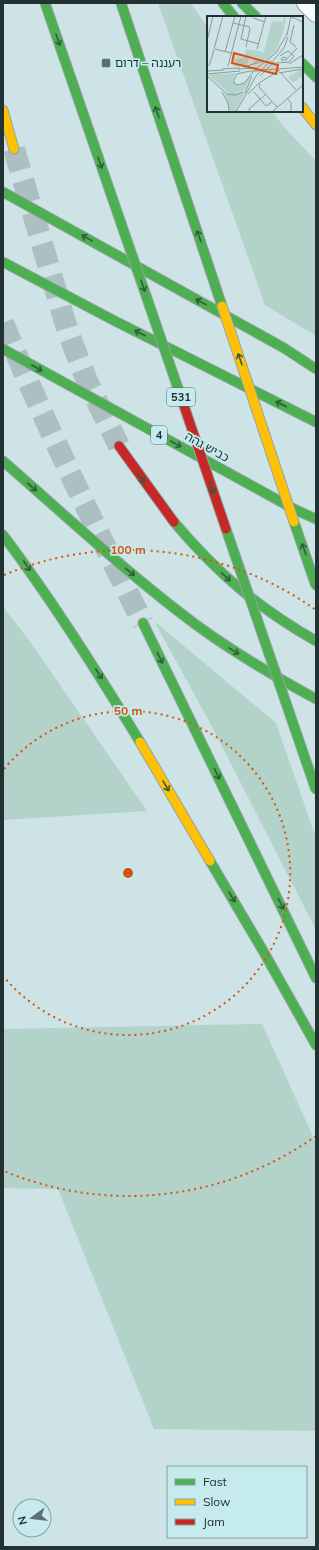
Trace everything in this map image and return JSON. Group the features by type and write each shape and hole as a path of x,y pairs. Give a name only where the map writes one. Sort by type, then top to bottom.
{"highway":[{"name":"531","path":"45,3 316,790"},
{"path":"121,3 316,586"},
{"path":"223,3 233,16"},
{"path":"242,3 255,16"},
{"path":"303,64 316,77"},
{"path":"303,108 316,125"},
{"path":"3,110 14,149"},
{"path":"3,192 284,348 316,369"},
{"path":"3,262 316,422"},
{"name":"כביש גהה","path":"3,349 296,510 316,519"},
{"path":"253,398 304,521"},
{"path":"119,446 157,499 205,557 241,591 282,622 316,641"},
{"path":"3,461 114,558 184,614 224,644 316,699"},
{"path":"3,535 52,602 107,687 264,950 316,1045"},
{"path":"143,623 316,978"}],"street":[{"path":"306,3 316,13"}],"green space":[{"path":"158,3 191,3 207,27 207,112 273,112 284,127 316,161 316,336 265,305"},
{"path":"3,607 29,640 147,811 3,820"},
{"path":"154,621 276,723 316,838 316,930 209,721"},
{"path":"262,1024 316,1143 316,1431 154,1429 58,1189 3,1188 3,1029"}],"tunnel":[{"path":"14,149 68,332 87,381 119,446"},
{"path":"3,323 70,474 143,623"}],"traffic: fast":[{"path":"45,3 180,394"},
{"path":"121,3 222,306"},
{"path":"223,3 233,16"},
{"path":"242,3 255,16"},
{"path":"303,64 316,77"},
{"path":"3,192 284,348 316,369"},
{"path":"3,262 113,320 316,422"},
{"path":"3,349 296,510 316,519"},
{"path":"3,461 121,565 170,605 224,644 285,682 316,699"},
{"path":"174,522 206,558 239,588 275,615 316,641"},
{"path":"294,522 316,586"},
{"path":"226,529 316,790"},
{"path":"3,535 74,637 140,742"},
{"path":"143,623 316,978"},
{"path":"210,861 316,1045"}],"traffic: slow":[{"path":"303,108 316,125"},
{"path":"3,110 14,149"},
{"path":"222,306 294,522"},
{"path":"140,742 210,861"}],"traffic: jam":[{"path":"180,394 226,529"},
{"path":"119,446 174,522"}],"place":[{"name":"רעננה – דרום","path":"106,63"}]}
